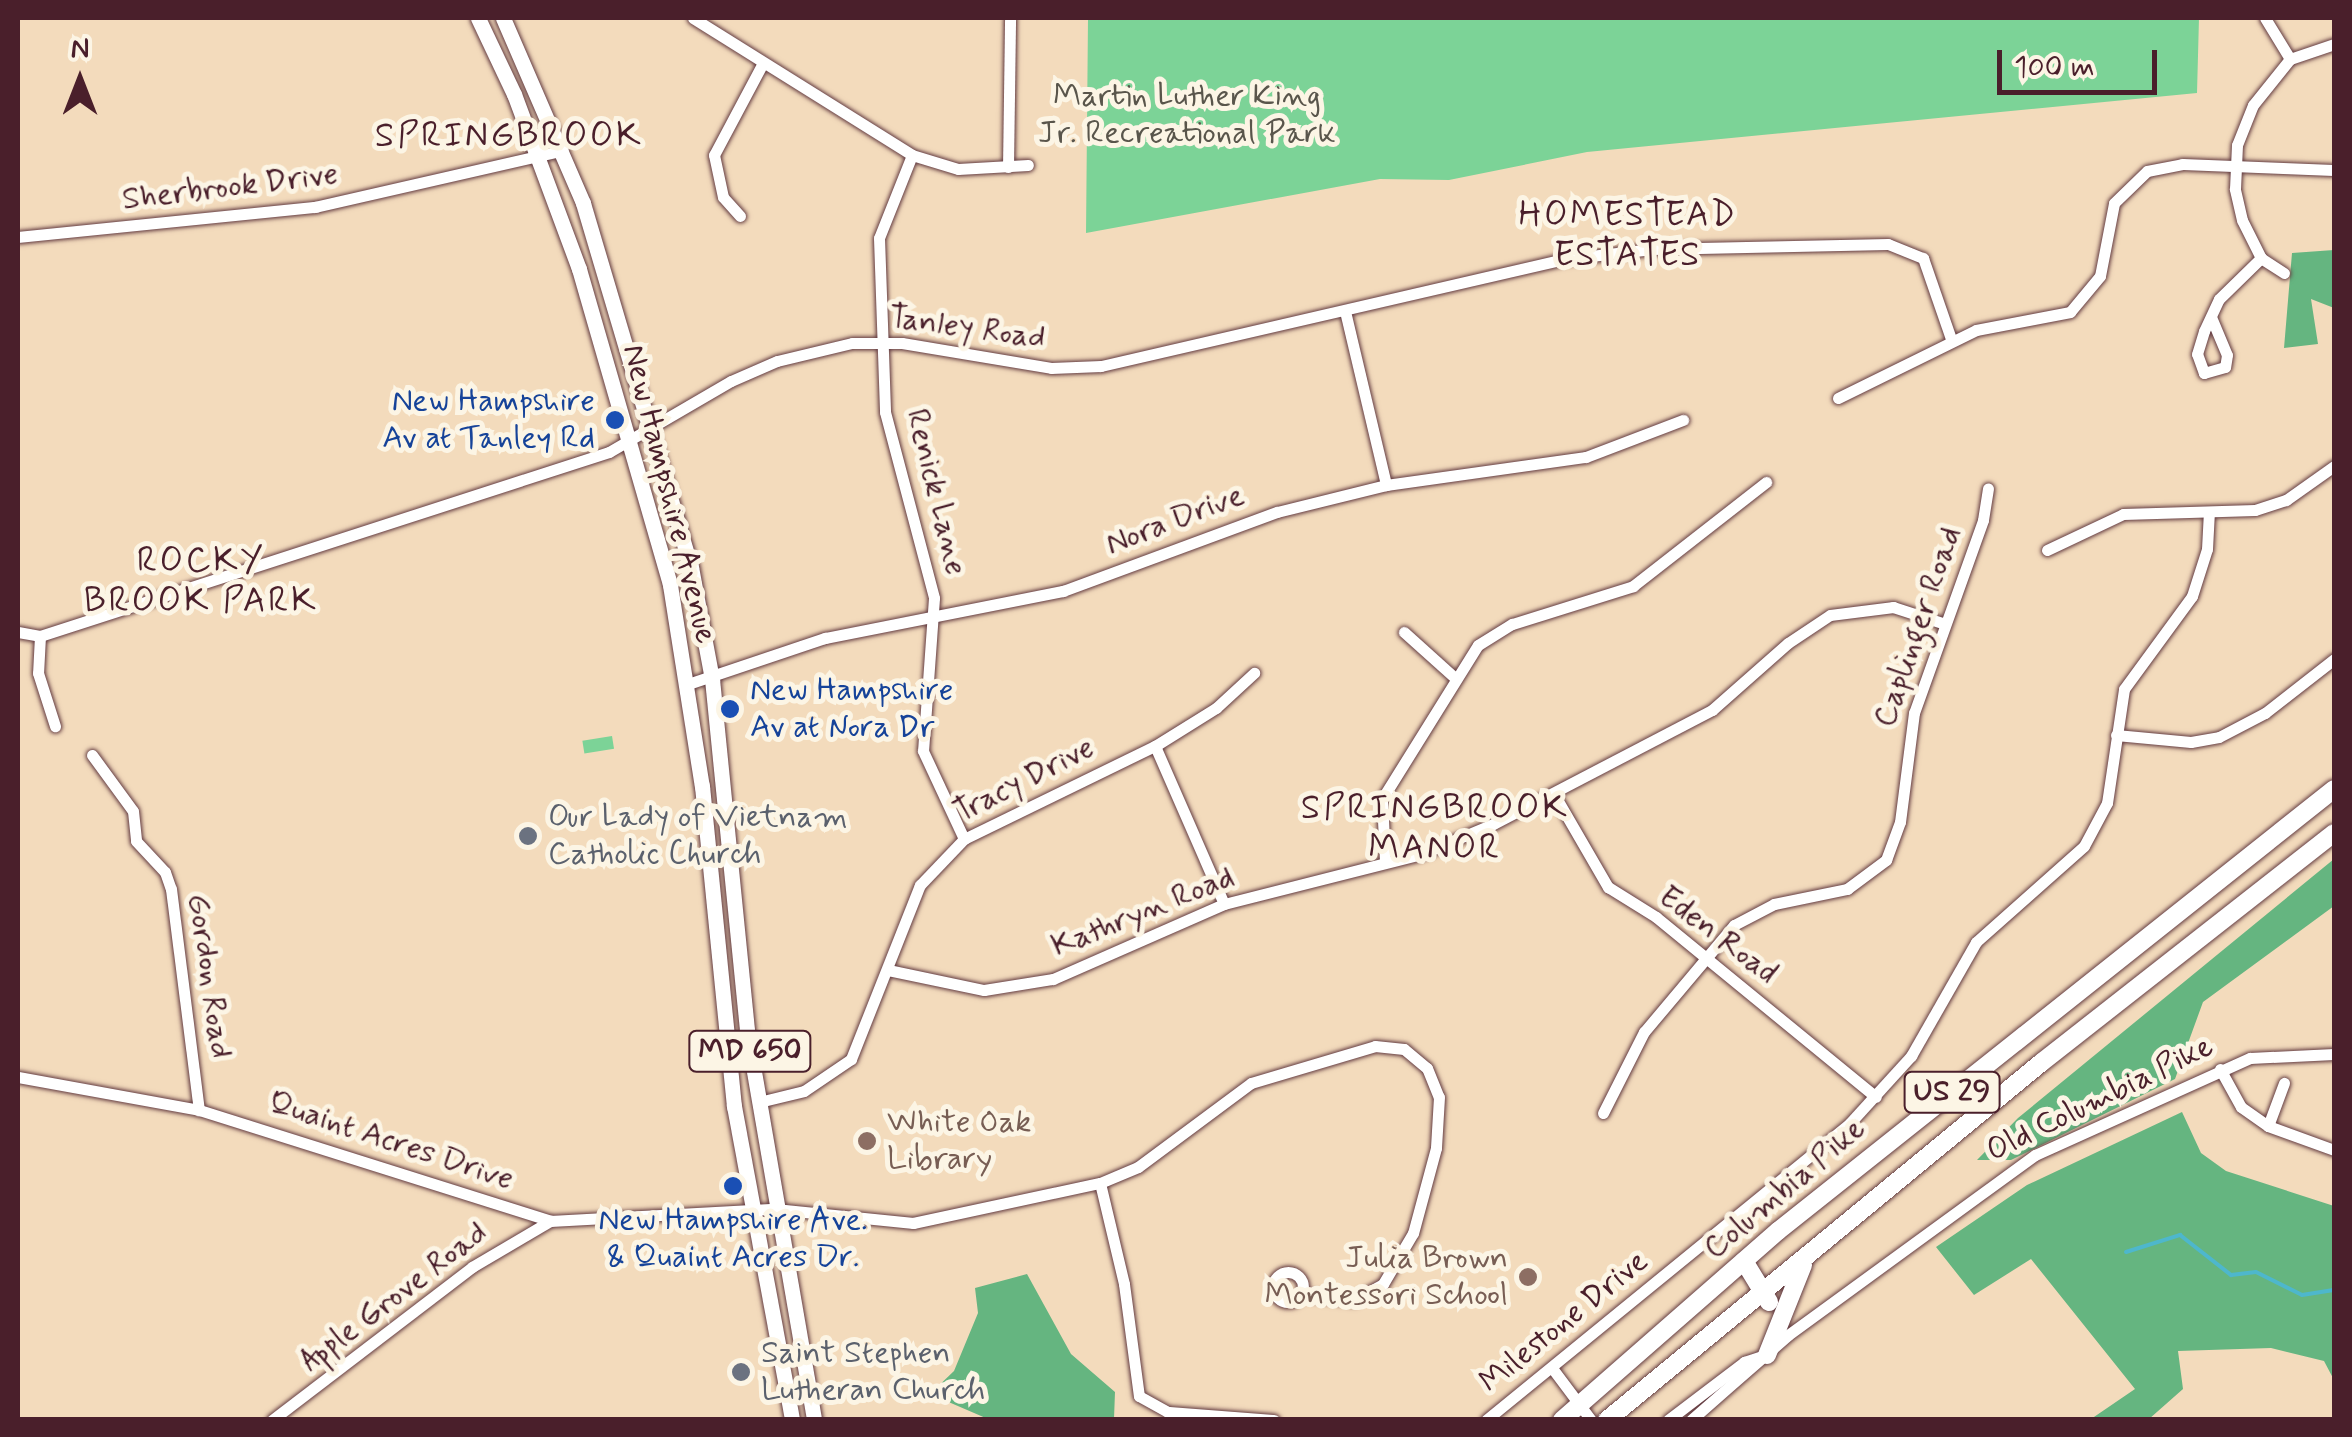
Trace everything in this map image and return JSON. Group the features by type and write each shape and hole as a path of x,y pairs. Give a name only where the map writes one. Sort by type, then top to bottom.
{"highway":[{"name":"Columbia Pike","path":"1562,1420 1585,1413 1744,1260 2334,789"},
{"name":"Columbia Pike","path":"1607,1420 1810,1252 2334,833"},
{"path":"1769,1346 1810,1252"},
{"path":"1744,1260 1765,1291 1769,1346"}],"main road":[{"name":"New Hampshire Avenue","path":"478,18 538,156 632,444 670,585 688,684 716,958 750,1210 792,1420"},
{"name":"New Hampshire Avenue","path":"504,18 563,150 691,567 712,679 739,956 759,1102 814,1420"},
{"path":"716,958 739,956"}],"street":[{"path":"693,18 912,155 958,168 1028,166"},
{"path":"1008,167 1010,18"},
{"path":"2266,18 2290,58"},
{"path":"2284,273 2261,258 2242,220 2234,166 2252,104 2290,58 2334,44"},
{"path":"740,216 723,196 714,154 763,63"},
{"name":"Sherbrook Drive","path":"18,236 315,208 563,150"},
{"name":"Renick Lane","path":"912,155 878,238 889,443 923,548 934,621 923,751 964,840"},
{"path":"1838,398 1952,339 2053,320 2082,303 2100,276 2114,203 2147,171 2182,164 2334,170"},
{"name":"Tanley Road","path":"18,632 40,636 632,444 651,428 777,361 883,342 1008,364 1101,366 1614,252 1888,244 1923,258 1952,339"},
{"path":"2211,317 2233,282 2261,258"},
{"path":"1345,311 1386,485"},
{"name":"Nora Drive","path":"688,684 825,638 934,621 1062,590 1277,512 1386,485 1586,458 1683,420"},
{"path":"2047,550 2124,514 2209,513 2286,500 2334,466"},
{"path":"1386,861 1382,799 1454,678 1494,632 1652,575 1766,482"},
{"name":"Caplinger Road","path":"1603,1113 1644,1032 1705,956 1754,910 1847,888 1886,860 1900,822 1914,714 1983,520 1988,488"},
{"name":"Milestone Drive","path":"1486,1420 1876,1096 1945,1004 1976,942 2091,835 2107,803 2124,690 2197,585 2209,513"},
{"name":"Kathryn Road","path":"888,970 956,988 1018,987 1053,979 1224,904 1454,842 1712,710 1788,642 1830,615 1892,606 1945,624"},
{"path":"1404,632 1454,678"},
{"path":"40,636 38,673 55,726"},
{"path":"2116,734 2176,742 2219,737 2265,714 2334,659"},
{"name":"Tracy Drive","path":"759,1102 804,1091 851,1059 920,885 964,840 1155,746 1216,708 1254,673"},
{"path":"1155,746 1224,904"},
{"name":"Gordon Road","path":"92,755 133,811 136,841 165,872 171,889 200,1110"},
{"name":"Eden Road","path":"1554,794 1608,887 1705,956 1876,1096"},
{"name":"Quaint Acres Drive","path":"18,1077 200,1110 550,1221 775,1209 913,1223 1100,1184 1138,1167 1251,1083 1375,1046 1404,1050 1428,1068 1439,1097 1436,1148 1413,1232 1384,1284 1354,1300 1301,1294"},
{"name":"Old Columbia Pike","path":"1668,1420 1996,1178 2220,1069 2272,1053 2334,1054"},
{"path":"2220,1069 2240,1107 2268,1126 2334,1150"},
{"path":"2268,1126 2284,1083"},
{"path":"1100,1184 1124,1284 1139,1396 1168,1412 1274,1420"},
{"name":"Apple Grove Road","path":"272,1420 472,1267 550,1221"},
{"name":"Old Columbia Pike","path":"1690,1420 1769,1346"},
{"path":"1552,1368 1585,1413"}],"green space":[{"name":"Martin Luther King Jr. Recreational Park","path":"1088,18 2199,18 2197,93 1587,152 1449,180 1380,179 1086,233"},
{"path":"2334,250 2334,308 2311,299 2318,344 2284,348 2292,253"},
{"path":"612,736 614,749 584,754 582,741"},
{"path":"2334,859 2334,906 2203,1002 2175,1079 2011,1160 1977,1160 2018,1118"},
{"path":"2182,1112 2201,1153 2226,1171 2334,1206 2334,1380 2324,1361 2271,1348 2178,1351 2183,1389 2149,1419 2091,1419 2135,1389 2031,1259 1974,1295 1936,1247 2027,1185"},
{"path":"1027,1274 1071,1354 1115,1392 1114,1419 988,1419 930,1394 954,1371 978,1313 975,1288"}],"waterway":[{"path":"2126,1252 2180,1235 2231,1275 2256,1272 2302,1295 2334,1290"}],"place":[{"name":"New Hampshire Av at Tanley Rd","path":"615,420"},
{"name":"New Hampshire Av at Nora Dr","path":"730,709"},
{"name":"Our Lady of Vietnam Catholic Church","path":"528,836"},
{"name":"White Oak Library","path":"867,1141"},
{"name":"New Hampshire Ave. & Quaint Acres Dr.","path":"733,1186"},
{"name":"Julia Brown Montessori School","path":"1528,1277"},
{"name":"Saint Stephen Lutheran Church","path":"741,1372"}],"district":[{"name":"SPRINGBROOK","path":"509,136"},
{"name":"HOMESTEAD ESTATES","path":"1628,235"},
{"name":"ROCKY BROOK PARK","path":"201,581"},
{"name":"SPRINGBROOK MANOR","path":"1435,828"}]}
